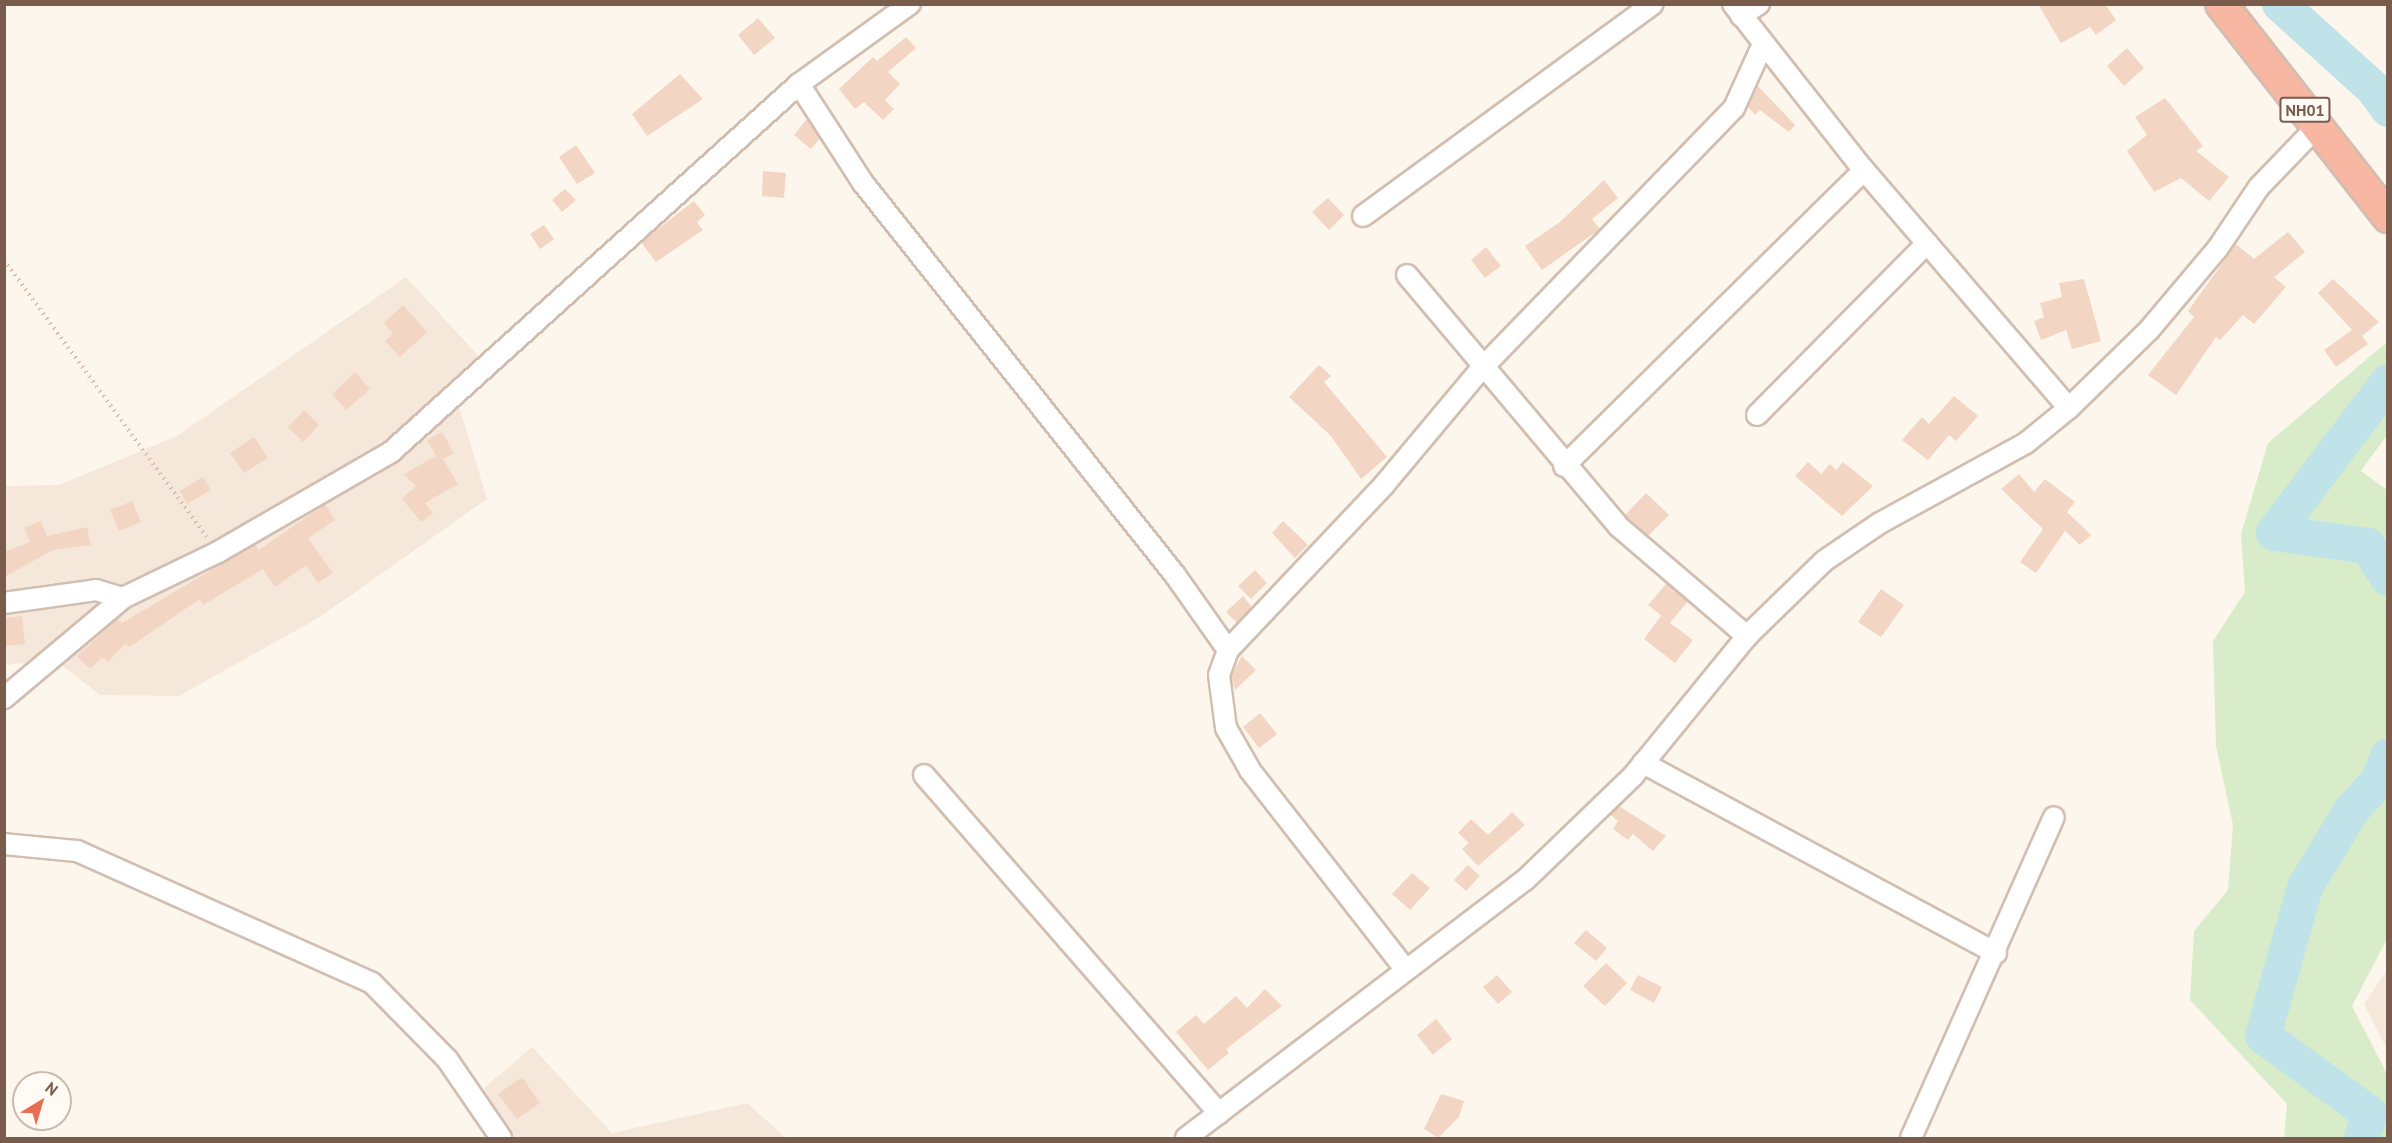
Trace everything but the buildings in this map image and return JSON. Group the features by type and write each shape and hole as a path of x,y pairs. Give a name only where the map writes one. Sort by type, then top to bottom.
{"highway":[{"name":"NH01","path":"2221,4 2388,217"}],"street":[{"path":"4,698 123,598 218,552 391,452 799,84 910,4"},
{"path":"1363,216 1653,4"},
{"path":"1759,4 1737,10 1864,170 2069,408"},
{"path":"1406,970 1250,770 1226,728 1219,675 1228,650 1384,485 1482,368 1734,108 1764,44"},
{"path":"799,84 863,183 1175,575 1228,650"},
{"path":"1186,1138 1525,880 1643,763 1747,636 1824,561 1880,524 2026,443 2069,408 2149,330 2218,248 2259,187 2317,127"},
{"path":"1564,466 1864,170"},
{"path":"1757,415 1926,243"},
{"path":"1407,275 1564,466 1618,526 1747,636"},
{"path":"4,603 96,590 123,598"},
{"path":"1643,763 1995,952"},
{"path":"924,775 1220,1113"},
{"path":"1911,1138 2054,817"},
{"path":"4,844 77,851 372,983 447,1059 501,1138"}],"path":[{"path":"4,260 218,552"}],"shaded area":[{"path":"406,277 495,374 459,406 487,499 320,617 179,696 100,695 55,660 5,665 4,486 59,485 177,436"},
{"path":"2387,970 2387,1049 2364,1004"},
{"path":"532,1047 612,1133 747,1103 786,1138 505,1138 484,1088"}],"green space":[{"path":"2387,342 2387,435 2361,471 2387,490 2387,939 2352,1006 2387,1074 2387,1138 2284,1138 2287,1104 2190,1000 2194,931 2228,890 2233,825 2216,746 2213,641 2245,592 2241,534 2268,443"}],"waterway":[{"path":"2280,4 2373,88 2388,109"},
{"path":"2388,382 2274,533 2368,546 2388,578"},
{"path":"2362,1138 2370,1114 2263,1036 2305,887 2351,811 2379,780 2388,757"}]}
